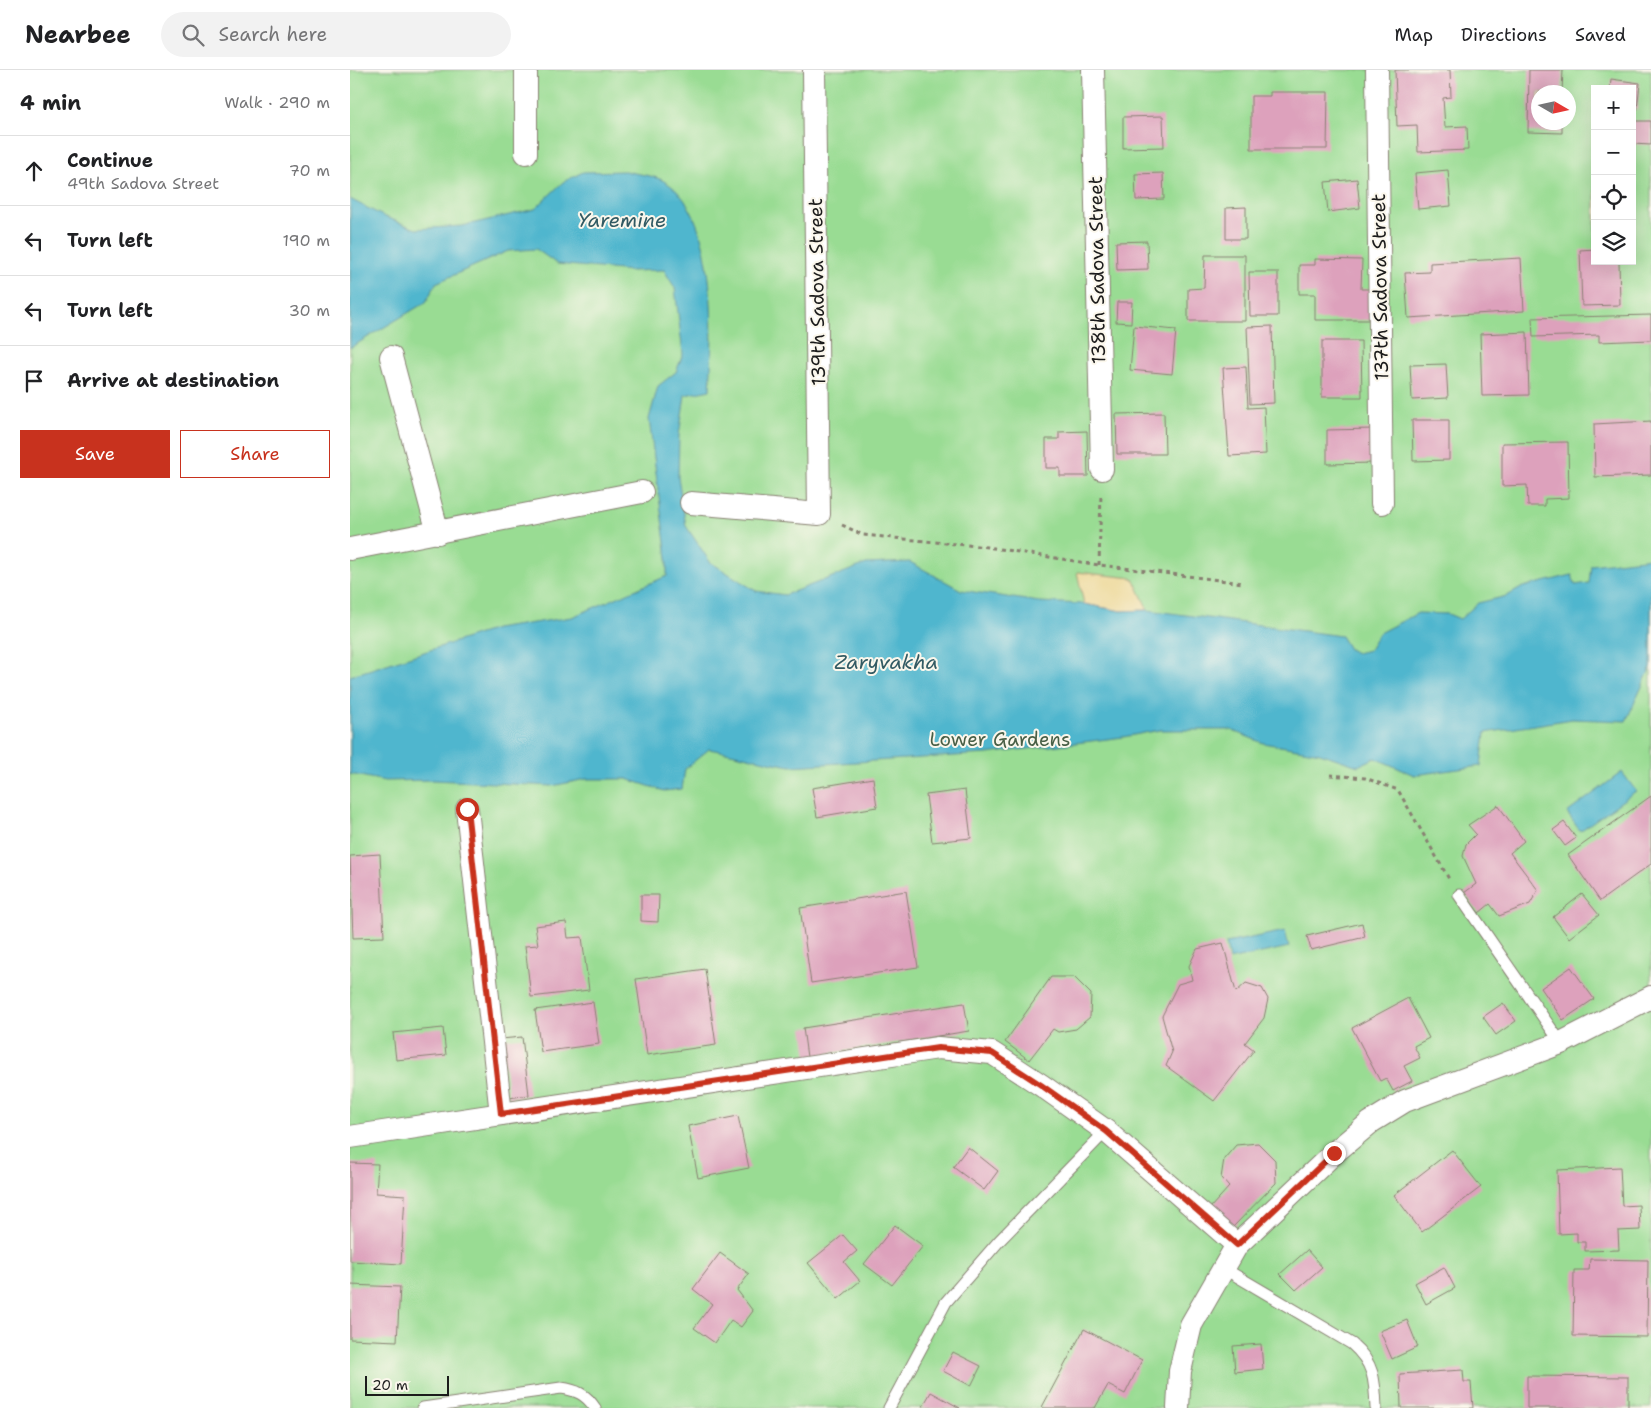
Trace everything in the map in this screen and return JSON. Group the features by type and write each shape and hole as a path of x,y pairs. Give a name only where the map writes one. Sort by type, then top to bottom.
{"street":[{"path":"526,70 526,153"},
{"name":"139th Sadova Street","path":"814,70 819,514"},
{"name":"138th Sadova Street","path":"1093,70 1102,469"},
{"name":"137th Sadova Street","path":"1377,70 1382,503"},
{"path":"391,357 438,533"},
{"path":"350,549 642,492"},
{"path":"691,503 819,514"},
{"path":"467,809 501,1114"},
{"path":"1178,1408 1180,1371 1191,1325 1237,1245 1334,1153 1371,1122 1405,1101 1561,1043 1651,997"},
{"path":"350,1137 938,1048 992,1053 1106,1131 1237,1245"}],"lane":[{"path":"1458,894 1561,1043"},
{"path":"889,1408 946,1302 999,1241 1106,1131"},
{"path":"1223,1268 1352,1344 1366,1356 1372,1371 1376,1408"},
{"path":"424,1408 560,1388 577,1390 591,1401 595,1408"}],"path":[{"path":"1099,564 1102,469"},
{"path":"819,514 863,535 987,547 1099,564 1243,582"},
{"path":"1330,775 1364,778 1398,790 1458,894"}],"green space":[{"name":"Lower Gardens","path":"350,70 1651,70 1651,1408 350,1408"}],"sand":[{"path":"1077,572 1133,578 1148,610 1121,611 1084,604"}],"water":[{"name":"Zaryvakha","path":"625,171 658,178 681,195 694,217 703,245 711,307 710,390 685,395 679,435 678,477 686,526 710,562 756,591 785,595 866,564 910,562 961,590 1039,602 1084,604 1121,611 1148,610 1341,636 1349,649 1356,653 1369,650 1379,633 1418,613 1448,614 1460,619 1478,603 1507,596 1523,587 1572,575 1575,585 1589,583 1591,565 1651,558 1651,667 1626,721 1572,719 1485,733 1481,766 1414,775 1375,758 1358,766 1320,753 1263,743 1231,730 1160,730 1123,737 987,754 791,766 709,749 685,769 682,789 664,791 627,779 586,779 552,786 434,780 385,781 350,774 350,676 495,629 572,617 667,576 667,558 649,419 658,386 676,372 683,354 675,288 664,270 631,271 557,264 536,249 508,251 436,283 426,302 350,348 350,199 383,216 416,229 462,226 535,209 563,182 583,172"},
{"path":"1622,772 1636,791 1580,831 1567,813"},
{"path":"1285,931 1289,947 1229,960 1226,943"}],"building":[{"path":"1395,70 1450,70 1451,97 1443,98 1445,127 1467,126 1468,150 1418,152 1417,125 1397,126"},
{"path":"1529,70 1563,70 1562,85 1531,85 1531,130 1562,130 1562,133 1528,132"},
{"path":"1611,79 1640,83 1637,110 1636,85 1610,85"},
{"path":"1270,92 1328,92 1327,149 1251,149 1251,96 1270,96"},
{"path":"1163,116 1164,147 1123,148 1123,117"},
{"path":"1636,121 1651,121 1651,145 1636,144"},
{"path":"1448,170 1451,206 1418,209 1415,173"},
{"path":"1163,173 1164,199 1136,200 1135,174"},
{"path":"1357,179 1360,208 1328,212 1325,182"},
{"path":"1246,207 1246,239 1226,239 1226,208"},
{"path":"1147,241 1148,269 1117,270 1116,242"},
{"path":"1591,249 1591,265 1619,265 1620,305 1582,306 1580,250"},
{"path":"1205,255 1245,255 1245,321 1188,321 1188,289 1204,288"},
{"path":"1521,258 1524,311 1408,318 1405,273 1430,272 1430,263"},
{"path":"1315,259 1362,260 1361,289 1374,289 1374,320 1315,320 1315,294 1299,294 1299,265 1315,265"},
{"path":"1249,272 1278,272 1278,316 1250,316"},
{"path":"1117,302 1132,302 1131,323 1116,322"},
{"path":"1651,315 1651,340 1599,342 1599,335 1533,337 1532,318"},
{"path":"1134,326 1176,330 1172,374 1130,370"},
{"path":"1272,326 1274,403 1250,404 1247,327"},
{"path":"1527,332 1529,395 1482,396 1480,334"},
{"path":"1322,341 1361,341 1362,397 1322,397"},
{"path":"1446,364 1448,398 1412,400 1410,365"},
{"path":"1246,367 1248,408 1264,407 1266,454 1229,456 1223,368"},
{"path":"1164,413 1165,454 1117,454 1116,414"},
{"path":"1412,420 1449,420 1449,460 1413,461"},
{"path":"1651,421 1651,475 1595,477 1594,424"},
{"path":"1373,429 1374,463 1327,464 1327,430"},
{"path":"1087,431 1088,476 1060,476 1060,468 1046,468 1046,439 1059,439 1059,432"},
{"path":"1568,442 1569,498 1545,499 1545,506 1528,506 1527,485 1502,486 1502,443"},
{"path":"873,778 877,807 817,817 812,788"},
{"path":"965,790 971,838 932,842 926,795"},
{"path":"1651,796 1651,864 1600,901 1568,855"},
{"path":"1498,805 1524,841 1510,853 1538,890 1530,904 1499,916 1490,904 1479,913 1464,893 1476,884 1463,856 1466,844 1476,834 1468,825"},
{"path":"1564,822 1576,838 1565,846 1553,830"},
{"path":"380,854 384,937 353,938 350,856"},
{"path":"906,891 918,967 811,983 800,908"},
{"path":"1582,894 1599,915 1569,938 1553,917"},
{"path":"641,895 659,895 658,922 641,921"},
{"path":"566,922 568,938 582,937 589,990 531,997 525,946 538,945 535,926"},
{"path":"1362,923 1365,937 1311,950 1307,936"},
{"path":"1223,943 1236,992 1246,983 1262,988 1268,999 1264,1018 1245,1043 1254,1050 1214,1101 1166,1066 1172,1052 1162,1016 1178,984 1192,980 1189,966 1197,949"},
{"path":"1571,967 1594,999 1563,1020 1541,988"},
{"path":"705,969 716,1045 647,1055 636,979"},
{"path":"1051,977 1074,977 1091,994 1090,1017 1076,1029 1058,1032 1053,1029 1029,1060 1005,1042"},
{"path":"1408,998 1429,1038 1414,1046 1420,1058 1404,1066 1412,1081 1393,1091 1386,1078 1380,1081 1352,1028"},
{"path":"593,1002 599,1044 541,1052 535,1010"},
{"path":"964,1003 969,1031 807,1057 803,1028"},
{"path":"1503,1003 1516,1021 1496,1035 1483,1017"},
{"path":"443,1028 446,1055 396,1060 393,1033"},
{"path":"522,1037 529,1095 509,1098 501,1039"},
{"path":"738,1116 749,1168 698,1178 688,1126"},
{"path":"1258,1143 1275,1160 1276,1183 1232,1228 1210,1208 1229,1187 1221,1178 1224,1159 1236,1145"},
{"path":"968,1147 998,1171 984,1190 953,1167"},
{"path":"1452,1150 1481,1187 1422,1232 1394,1195"},
{"path":"350,1163 378,1164 376,1193 405,1195 401,1264 350,1261"},
{"path":"1620,1167 1622,1206 1639,1205 1640,1230 1618,1231 1619,1250 1585,1251 1585,1242 1577,1242 1577,1233 1559,1234 1557,1170"},
{"path":"895,1225 923,1246 892,1285 864,1264"},
{"path":"843,1235 857,1251 844,1262 860,1281 838,1299 808,1263"},
{"path":"1307,1250 1322,1267 1296,1290 1280,1274"},
{"path":"720,1253 749,1274 737,1290 753,1311 741,1327 731,1320 715,1343 694,1328 712,1304 693,1289"},
{"path":"1590,1259 1648,1260 1647,1337 1573,1336 1574,1270 1589,1270"},
{"path":"1444,1267 1455,1288 1426,1304 1415,1283"},
{"path":"350,1285 400,1287 397,1341 350,1339"},
{"path":"1407,1320 1418,1347 1392,1359 1380,1331"},
{"path":"1084,1329 1142,1360 1125,1394 1108,1385 1095,1408 1042,1407"},
{"path":"1261,1344 1263,1369 1235,1372 1233,1346"},
{"path":"953,1352 981,1366 971,1386 943,1371"},
{"path":"1463,1370 1464,1382 1471,1382 1473,1408 1401,1408 1400,1374"},
{"path":"1527,1376 1628,1377 1628,1408 1527,1408"},
{"path":"931,1392 960,1408 922,1408"}],"route":[{"path":"467,809 501,1114 938,1048 992,1053 1106,1131 1237,1245 1334,1153"}],"water label":[{"name":"Yaremine","path":"622,220"}]}
